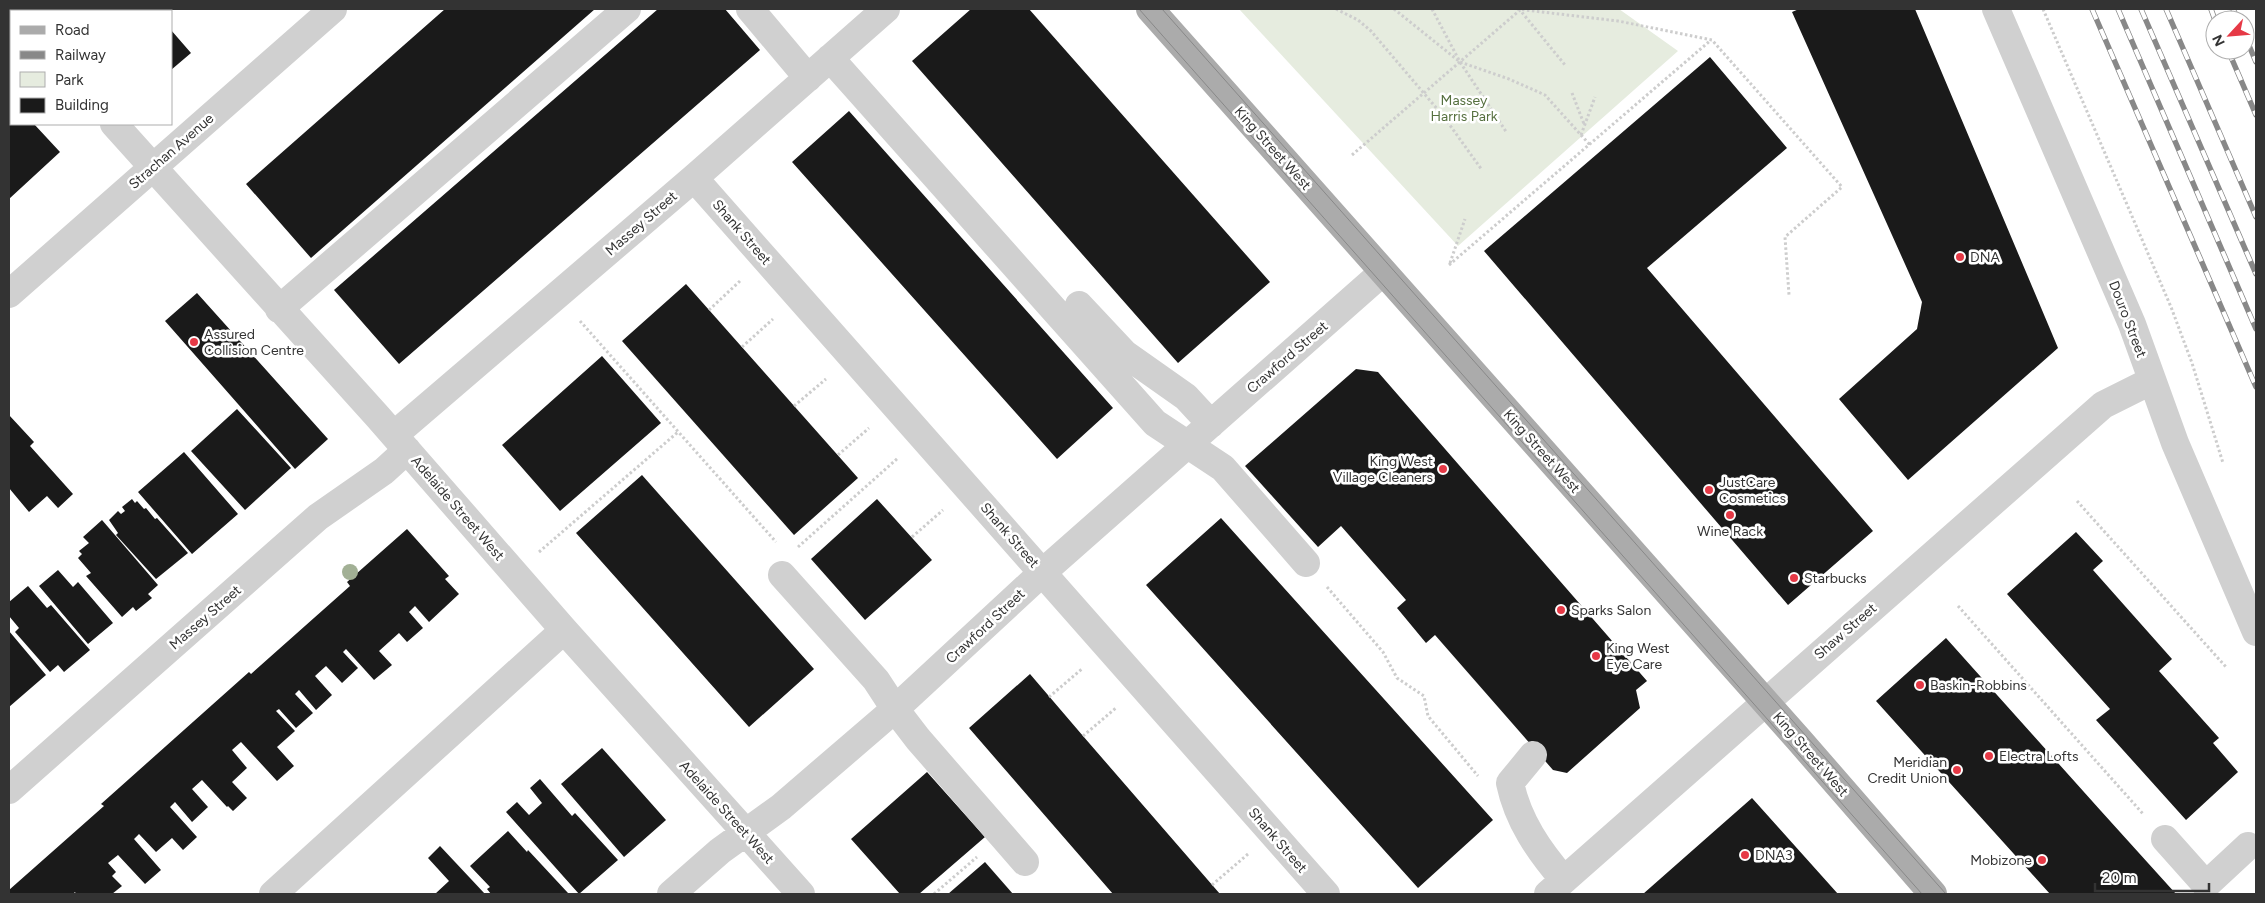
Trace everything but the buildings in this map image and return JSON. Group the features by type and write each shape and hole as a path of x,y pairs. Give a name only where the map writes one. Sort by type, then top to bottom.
{"main road":[{"name":"King Street West","path":"1150,9 1766,702 1933,894"}],"street":[{"name":"Strachan Avenue","path":"9,294 333,9"},
{"path":"279,309 627,9"},
{"path":"750,9 808,78"},
{"name":"Massey Street","path":"9,790 318,517 378,475 401,443 694,178 886,9"},
{"name":"Douro Street","path":"1996,9 2132,324 2151,381 2175,443 2256,632"},
{"path":"830,58 1155,423 1223,468 1306,564"},
{"name":"Adelaide Street West","path":"115,125 401,443 564,630 801,894"},
{"name":"Shank Street","path":"694,178 1326,894"},
{"name":"Crawford Street","path":"671,894 720,851 780,807 895,709 1043,572 1383,272"},
{"path":"1079,305 1125,354 1186,397 1211,424"},
{"name":"Shaw Street","path":"1556,887 2103,405 2151,381"},
{"path":"782,576 876,680 918,739 1026,862"},
{"path":"273,894 564,630"},
{"path":"1533,755 1510,783 1515,804 1556,887"},
{"path":"2165,839 2206,885 2253,850"}],"path":[{"path":"1336,9 1358,20 1370,31 1424,93 1482,170"},
{"path":"1394,9 1460,62 1509,78 1546,95 1590,145"},
{"path":"1432,9 1460,62 1507,134"},
{"path":"2043,9 2171,307 2192,363 2225,471"},
{"path":"1352,155 1519,10 1618,21 1712,40 1842,187 1785,237 1789,295"},
{"path":"1519,10 1565,65"},
{"path":"1465,219 1449,264 1712,40"},
{"path":"1572,93 1585,125"},
{"path":"1581,136 1595,98"},
{"path":"709,310 742,280"},
{"path":"742,347 775,318"},
{"path":"579,321 782,548"},
{"path":"794,406 827,378"},
{"path":"838,455 870,427"},
{"path":"536,554 678,432"},
{"path":"864,488 898,458"},
{"path":"2077,501 2226,667"},
{"path":"912,538 944,509"},
{"path":"1306,564 1383,652 1397,678 1424,696 1428,716 1479,777"},
{"path":"1958,606 2165,839"},
{"path":"1049,697 1083,668"},
{"path":"1083,736 1118,706"},
{"path":"1212,885 1249,853"}],"green space":[{"name":"Massey Harris Park","path":"1239,9 1619,9 1678,51 1458,246"}],"tram line":[{"path":"1139,9 1922,894"},
{"path":"1162,9 1946,894"}],"railway":[{"path":"2092,9 2256,387"},
{"path":"2118,9 2256,329"},
{"path":"2141,9 2256,274"},
{"path":"2166,9 2256,217"},
{"path":"2232,60 2256,115"}],"place":[{"name":"DNA","path":"1960,257"},
{"name":"Assured Collision Centre","path":"194,342"},
{"name":"King West Village Cleaners","path":"1443,469"},
{"name":"JustCare Cosmetics","path":"1709,490"},
{"name":"Wine Rack","path":"1730,515"},
{"name":"Starbucks","path":"1794,578"},
{"name":"Sparks Salon","path":"1561,610"},
{"name":"King West Eye Care","path":"1596,656"},
{"name":"Baskin-Robbins","path":"1920,685"},
{"name":"Electra Lofts","path":"1989,756"},
{"name":"Meridian Credit Union","path":"1957,770"},
{"name":"DNA3","path":"1745,855"},
{"name":"Mobizone","path":"2042,860"}]}
